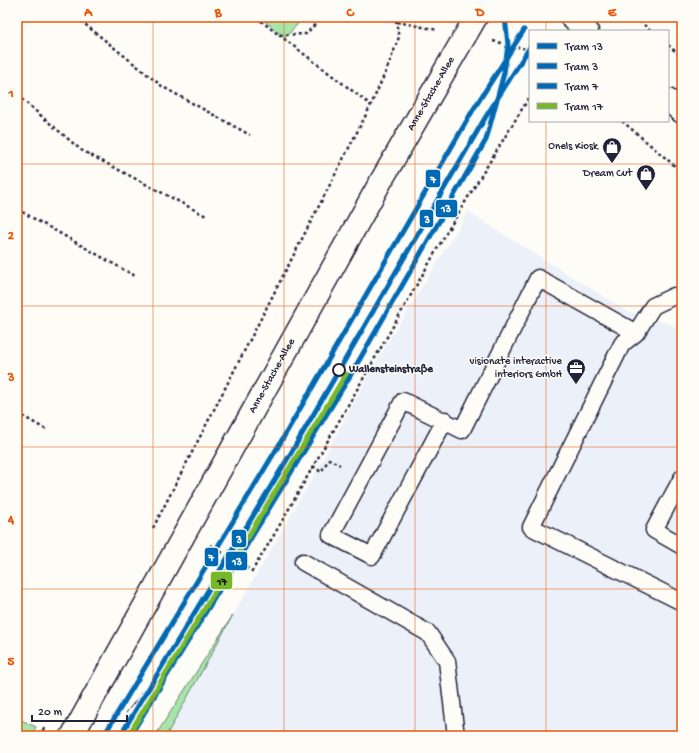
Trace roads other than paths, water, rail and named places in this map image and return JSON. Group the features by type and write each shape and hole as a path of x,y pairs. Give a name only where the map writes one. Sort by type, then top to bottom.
{"street":[{"name":"Anne-Stache-Allee","path":"72,736 373,194 476,17"},
{"path":"571,17 586,30"},
{"path":"669,101 682,112"}],"lane":[{"path":"445,420 372,556 331,535 403,400 445,420 462,430 538,278 636,333"},
{"path":"674,296 654,306 636,333 622,344 531,527 682,602"},
{"path":"682,478 654,530 682,546"},
{"path":"303,562 428,633 447,661 456,736"}],"tram line":[{"name":"13","path":"130,736 350,376 486,140 504,73 508,45 505,17"},
{"name":"7","path":"106,732 279,445 473,110 524,30"},
{"name":"3","path":"120,736 291,453 485,118 529,49"},
{"name":"17","path":"128,736 346,374"},
{"path":"126,713 210,604"}],"place":[{"name":"Onels Kiosk","path":"612,164"},
{"name":"Dream Cut","path":"646,191"},
{"name":"Wallensteinstraße","path":"339,370"},
{"name":"visionate interactive interiors GmbH","path":"576,385"}]}
